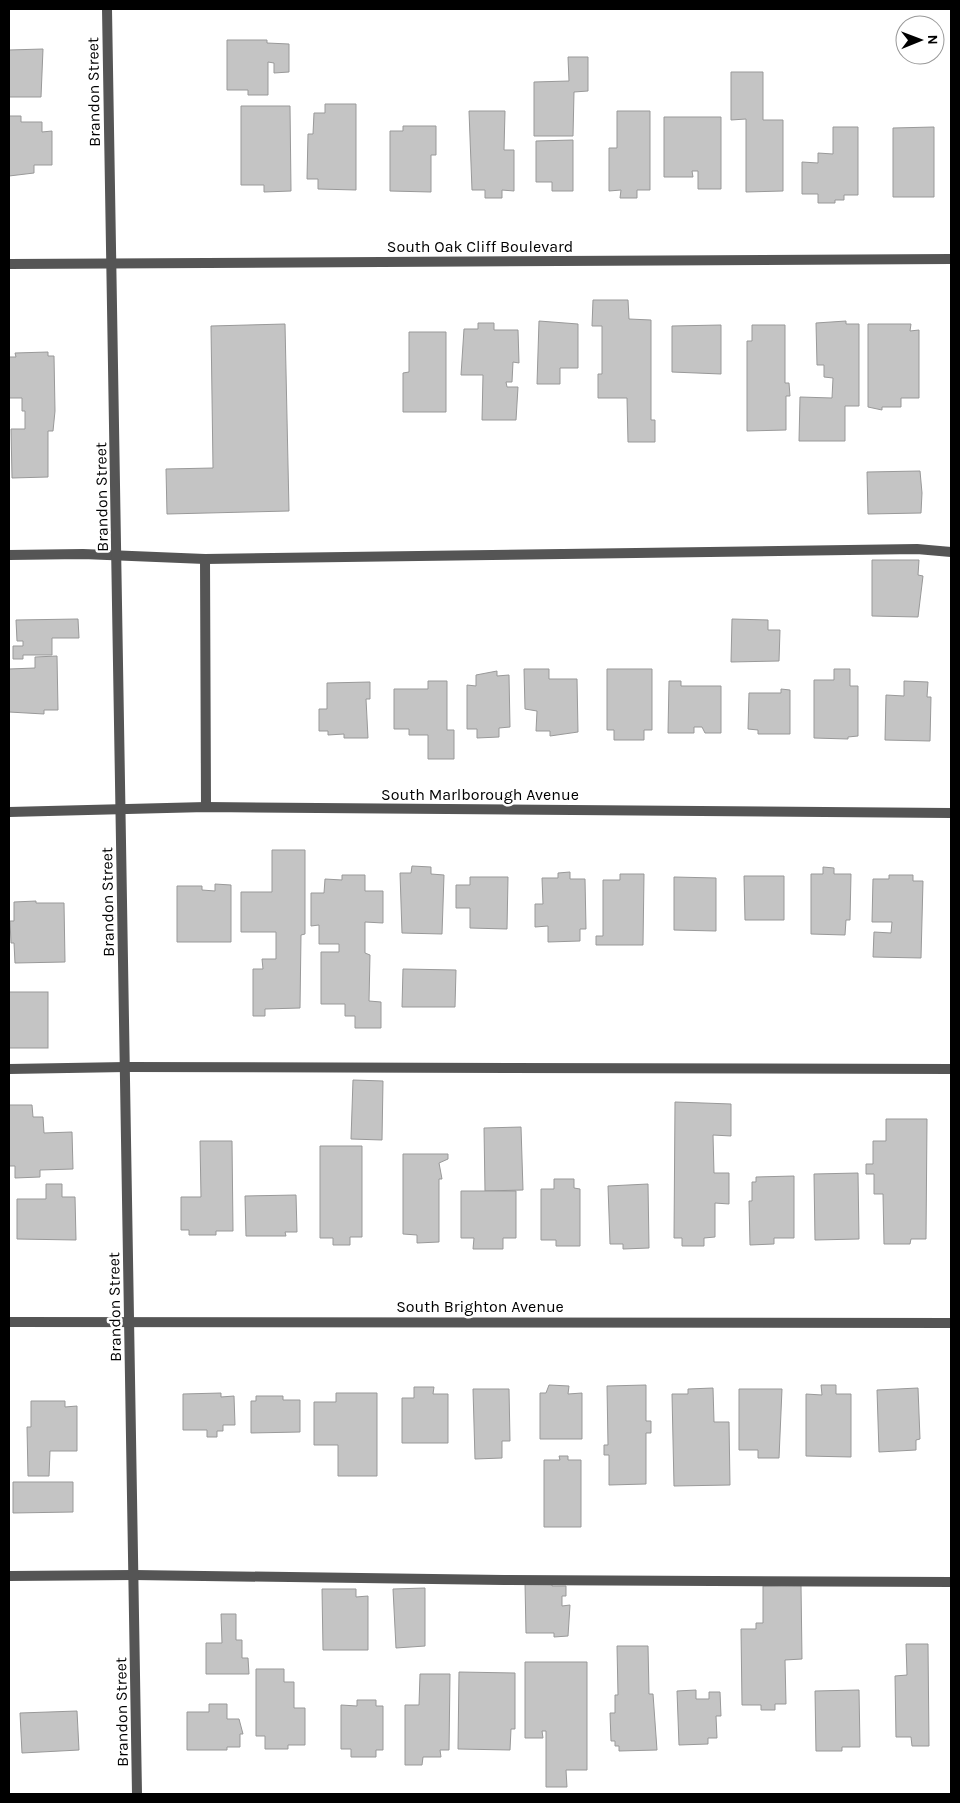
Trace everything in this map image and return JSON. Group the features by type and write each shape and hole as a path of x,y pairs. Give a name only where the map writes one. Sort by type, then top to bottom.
{"street":[{"name":"Brandon Street","path":"107,9 137,1794"},
{"name":"South Oak Cliff Boulevard","path":"9,264 951,259"},
{"path":"9,555 117,555 205,559 918,549 951,552"},
{"path":"205,559 206,807"},
{"name":"South Marlborough Avenue","path":"9,812 206,807 951,813"},
{"path":"9,1069 126,1067 951,1068"},
{"name":"South Brighton Avenue","path":"9,1322 130,1320 951,1323"},
{"path":"9,1576 134,1575 504,1580 951,1582"}],"building":[{"path":"227,40 267,40 267,43 289,44 289,72 274,73 274,63 268,62 268,95 248,95 248,90 227,90"},
{"path":"43,49 41,97 9,97 9,50"},
{"path":"568,57 588,57 588,91 574,92 573,136 534,136 534,82 569,81"},
{"path":"731,72 763,72 763,120 783,120 783,191 746,192 746,119 731,120"},
{"path":"325,104 356,104 356,190 318,189 318,179 307,179 308,134 313,134 314,113 325,113"},
{"path":"241,106 290,106 291,191 264,192 264,185 241,185"},
{"path":"469,111 505,111 504,150 514,150 514,191 502,190 502,198 485,198 485,190 472,190"},
{"path":"617,111 650,111 650,190 637,190 637,198 620,198 621,190 609,191 609,148 617,148"},
{"path":"9,116 21,116 21,122 42,122 42,132 52,131 52,165 34,165 34,173 9,176"},
{"path":"664,117 721,117 721,189 698,189 698,171 692,171 693,177 664,177"},
{"path":"403,126 436,126 436,155 431,155 431,192 390,191 390,131 403,131"},
{"path":"833,127 858,127 858,195 844,195 844,200 835,200 835,203 818,203 818,194 802,194 802,162 818,163 818,153 833,154"},
{"path":"934,127 934,197 893,197 893,128"},
{"path":"573,140 573,191 552,191 552,182 536,182 536,141"},
{"path":"593,300 628,300 629,319 651,320 651,420 655,420 655,442 628,442 627,398 598,398 598,374 602,374 602,326 592,326"},
{"path":"539,321 578,324 578,368 560,368 560,384 537,384"},
{"path":"846,321 846,324 859,324 859,406 845,406 845,441 799,441 800,397 832,398 833,378 824,377 824,365 817,365 816,323"},
{"path":"478,323 494,323 494,330 518,330 519,363 513,362 512,382 506,382 507,387 518,387 516,420 482,420 483,375 461,375 464,329 478,329"},
{"path":"285,324 289,511 167,514 166,469 213,468 211,326"},
{"path":"868,324 911,324 910,331 919,330 919,398 901,398 901,407 882,407 882,410 868,407"},
{"path":"721,325 721,374 672,372 672,326"},
{"path":"752,325 785,325 785,383 789,383 790,396 786,396 786,430 747,431 747,341 752,341"},
{"path":"409,332 446,332 446,412 403,412 403,373 409,372"},
{"path":"48,352 48,356 54,356 55,411 53,431 48,431 48,477 12,478 11,429 25,429 25,411 22,411 22,398 9,398 9,357 16,357 15,353"},
{"path":"920,471 921,513 868,514 867,472"},
{"path":"872,560 919,560 918,575 923,576 918,617 872,616"},
{"path":"78,619 79,638 52,638 52,655 23,655 23,659 13,659 13,646 23,646 23,641 17,641 16,620"},
{"path":"732,619 768,620 768,630 780,630 779,661 731,662"},
{"path":"57,656 58,710 44,710 44,714 9,712 9,669 35,668 35,657"},
{"path":"524,669 549,669 549,679 577,679 578,732 550,736 550,731 536,731 537,711 525,709"},
{"path":"607,669 652,669 652,730 644,730 644,740 614,740 614,730 607,730"},
{"path":"834,669 850,669 850,686 858,686 858,736 848,737 848,739 814,738 814,680 834,680"},
{"path":"497,671 497,676 509,675 510,727 499,728 499,737 477,738 477,729 467,729 467,685 476,686 476,675"},
{"path":"428,681 447,681 447,730 454,730 454,759 428,759 428,735 409,735 409,729 394,729 394,689 428,689"},
{"path":"669,681 681,681 681,686 721,686 721,733 705,733 702,727 694,727 694,733 668,733"},
{"path":"904,681 928,682 927,697 931,697 930,741 885,740 886,695 904,696"},
{"path":"370,682 370,699 366,699 368,738 344,738 344,734 328,735 328,731 319,731 319,709 327,709 327,683"},
{"path":"781,689 790,690 790,734 758,734 758,730 748,729 749,693 781,693"},
{"path":"272,850 305,850 305,934 301,935 300,1008 265,1009 265,1016 253,1016 253,969 263,969 262,959 276,959 276,932 241,932 241,892 272,892"},
{"path":"412,866 431,867 431,874 444,875 442,934 402,933 400,873 411,873"},
{"path":"823,867 834,868 834,874 851,874 850,920 846,920 845,935 811,934 811,874 823,874"},
{"path":"570,872 570,879 585,879 586,929 580,929 580,941 548,942 548,926 535,927 535,904 543,904 542,878 558,878 558,873"},
{"path":"620,874 644,874 643,945 596,945 596,936 603,936 603,880 620,880"},
{"path":"342,875 365,875 365,891 383,891 383,923 365,922 365,953 370,955 369,1001 381,1002 381,1028 355,1028 355,1016 345,1016 345,1004 321,1004 321,952 339,952 339,944 319,944 319,925 311,926 311,893 324,893 325,879 342,880"},
{"path":"889,875 913,875 913,881 923,881 921,958 873,957 874,932 891,933 892,922 872,922 873,879 889,879"},
{"path":"744,876 784,876 784,920 745,920"},
{"path":"470,877 508,877 507,929 470,928 470,908 456,908 456,885 470,885"},
{"path":"674,877 716,878 716,931 674,930"},
{"path":"215,884 231,885 231,942 177,942 177,886 202,886 202,890 215,891"},
{"path":"36,901 36,903 64,903 65,962 15,963 14,943 11,943 10,921 14,921 14,902"},
{"path":"403,969 456,970 455,1007 402,1007"},
{"path":"9,992 48,992 48,1048 9,1048"},
{"path":"353,1080 383,1081 382,1140 351,1139"},
{"path":"675,1102 731,1104 731,1136 713,1135 714,1173 729,1173 729,1204 715,1203 715,1237 704,1238 704,1246 682,1246 682,1238 674,1238"},
{"path":"9,1105 32,1105 33,1117 43,1117 44,1133 72,1132 73,1169 40,1170 40,1177 15,1178 15,1166 9,1166"},
{"path":"886,1119 927,1119 926,1239 911,1239 910,1244 884,1244 883,1194 874,1194 874,1174 866,1174 866,1164 873,1164 873,1141 886,1141"},
{"path":"521,1127 523,1190 485,1191 484,1128"},
{"path":"200,1141 232,1141 233,1231 216,1231 216,1235 189,1235 189,1230 181,1230 181,1197 201,1197"},
{"path":"320,1146 362,1146 362,1237 350,1237 350,1245 333,1245 333,1238 320,1238"},
{"path":"403,1154 448,1154 448,1159 439,1163 442,1179 439,1179 439,1242 417,1243 417,1235 403,1234"},
{"path":"858,1173 859,1239 815,1240 814,1174"},
{"path":"794,1176 794,1238 774,1238 774,1244 750,1245 749,1201 752,1201 752,1182 756,1182 756,1177"},
{"path":"554,1179 574,1179 574,1188 580,1189 580,1246 556,1246 556,1240 541,1240 541,1189 554,1189"},
{"path":"46,1184 62,1184 62,1197 75,1197 76,1240 17,1239 17,1199 46,1199"},
{"path":"648,1184 649,1248 623,1249 623,1244 610,1244 608,1186"},
{"path":"461,1191 516,1191 516,1238 503,1238 503,1249 473,1249 474,1238 461,1238"},
{"path":"296,1195 297,1232 285,1232 286,1236 246,1236 245,1196"},
{"path":"549,1385 569,1386 568,1394 582,1393 582,1439 540,1439 540,1393 546,1393"},
{"path":"646,1385 646,1421 651,1421 651,1433 646,1433 646,1484 609,1485 609,1455 604,1455 604,1445 608,1445 607,1386"},
{"path":"821,1385 836,1385 836,1394 851,1394 851,1457 806,1456 806,1394 822,1395"},
{"path":"414,1387 434,1387 433,1394 448,1394 448,1443 402,1443 402,1398 414,1398"},
{"path":"713,1388 714,1422 729,1422 730,1485 674,1486 672,1394 688,1394 688,1389"},
{"path":"918,1388 920,1439 916,1440 916,1450 879,1452 877,1390"},
{"path":"473,1389 509,1389 510,1441 502,1441 502,1458 475,1459"},
{"path":"739,1389 782,1389 779,1458 758,1458 758,1450 739,1450"},
{"path":"221,1393 221,1397 234,1396 235,1425 223,1425 223,1431 217,1431 217,1437 207,1437 207,1430 183,1430 183,1394"},
{"path":"336,1393 377,1393 377,1476 338,1476 338,1445 314,1445 314,1402 336,1402"},
{"path":"256,1396 283,1396 283,1400 300,1400 300,1432 251,1433 251,1401 256,1401"},
{"path":"31,1401 65,1401 65,1407 77,1406 77,1451 50,1451 49,1476 28,1476 27,1427 31,1427"},
{"path":"559,1456 568,1456 568,1460 581,1460 581,1527 544,1527 544,1460 560,1460"},
{"path":"13,1482 73,1482 73,1512 13,1513"},
{"path":"525,1583 552,1583 552,1586 566,1586 566,1596 562,1596 562,1606 570,1605 568,1636 554,1637 554,1633 526,1633"},
{"path":"801,1585 802,1659 785,1660 786,1704 775,1704 775,1710 761,1710 761,1705 742,1705 741,1629 756,1629 756,1623 763,1623 763,1586"},
{"path":"425,1588 425,1646 396,1648 393,1589"},
{"path":"322,1589 356,1589 356,1597 368,1596 368,1650 323,1650"},
{"path":"221,1614 236,1614 236,1640 242,1640 242,1658 248,1658 249,1674 206,1674 206,1643 222,1643"},
{"path":"906,1644 928,1644 929,1746 912,1746 911,1737 896,1737 895,1676 907,1675"},
{"path":"617,1646 648,1646 649,1694 653,1694 657,1750 619,1751 619,1746 615,1746 615,1741 611,1741 610,1713 615,1713 615,1695 618,1695"},
{"path":"525,1662 587,1662 587,1770 566,1770 567,1787 546,1787 546,1731 542,1731 543,1738 525,1738"},
{"path":"256,1669 284,1669 284,1682 294,1682 294,1708 305,1708 305,1745 288,1745 288,1749 265,1749 265,1736 256,1736"},
{"path":"459,1672 515,1673 515,1729 511,1729 510,1750 458,1749"},
{"path":"420,1674 450,1674 449,1750 440,1750 441,1757 423,1757 422,1765 405,1765 405,1705 419,1705"},
{"path":"696,1690 696,1699 709,1699 709,1692 720,1692 721,1716 716,1716 717,1738 708,1738 708,1744 679,1745 677,1691"},
{"path":"859,1690 860,1747 842,1747 842,1751 816,1751 815,1691"},
{"path":"357,1700 376,1700 376,1706 383,1706 383,1750 376,1750 376,1757 351,1757 351,1749 341,1749 341,1705 357,1706"},
{"path":"209,1704 227,1704 227,1719 239,1719 243,1734 240,1734 240,1747 227,1747 227,1750 187,1750 187,1712 209,1712"},
{"path":"77,1711 79,1750 22,1753 20,1713"}]}
